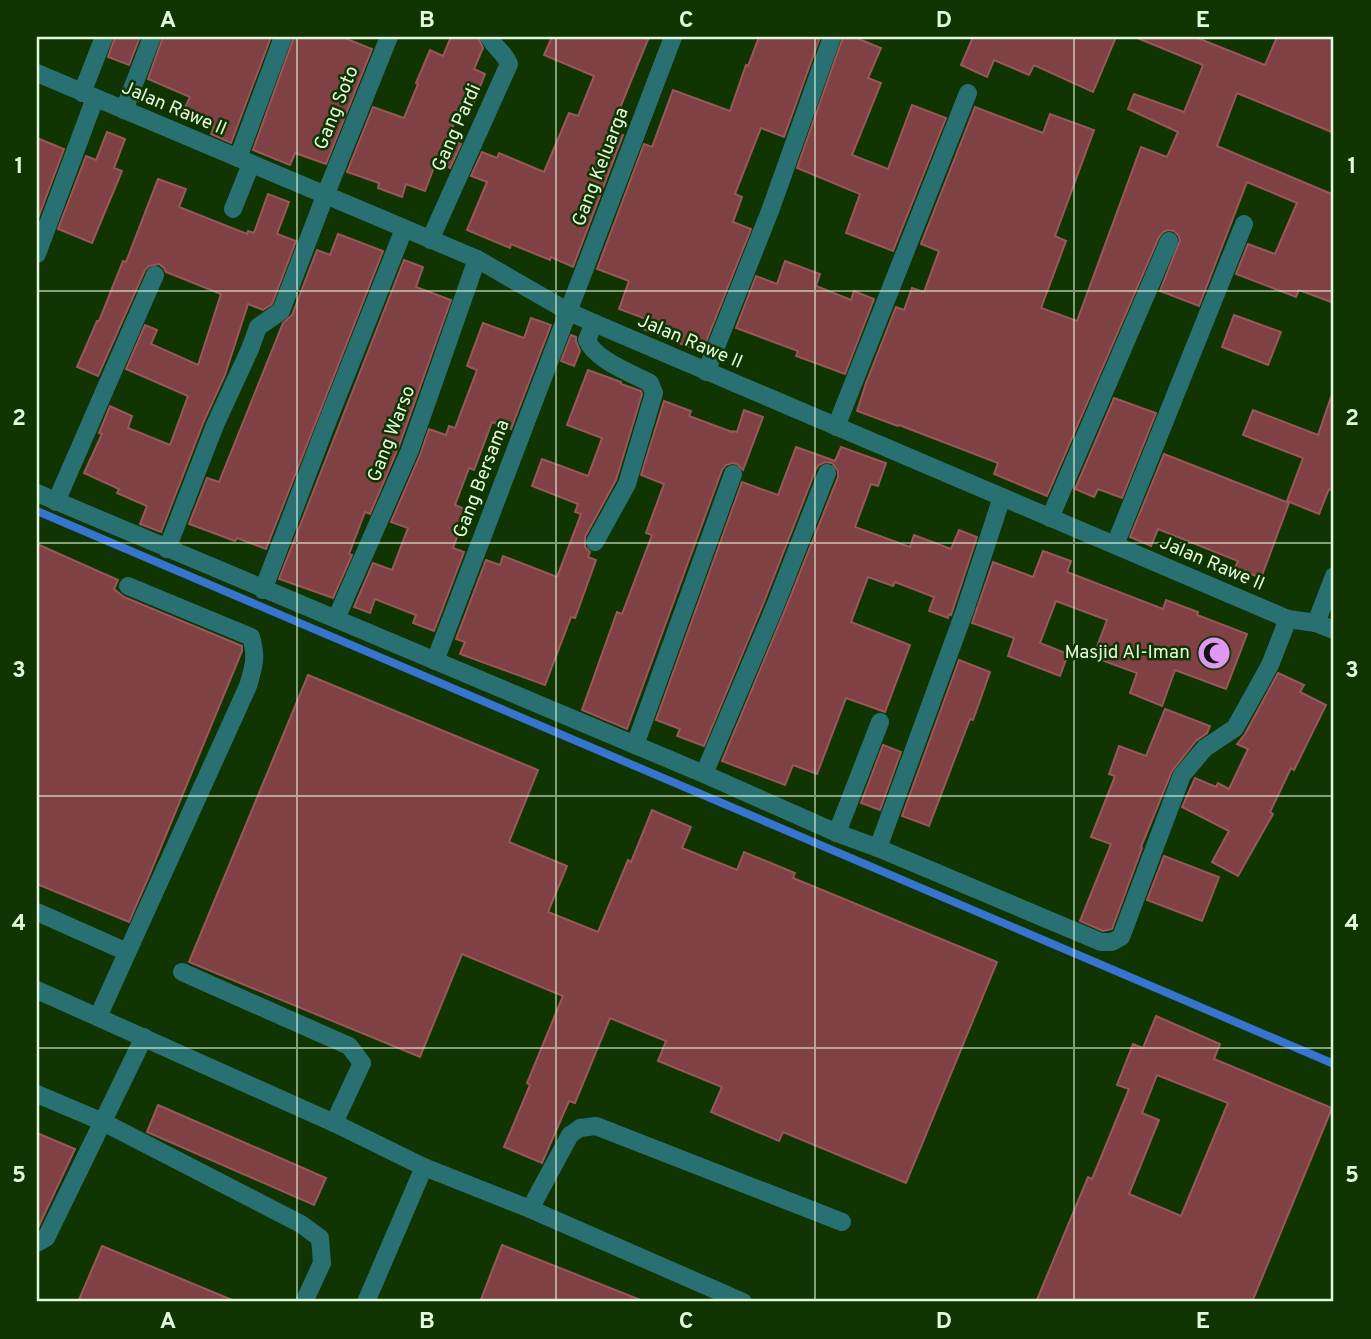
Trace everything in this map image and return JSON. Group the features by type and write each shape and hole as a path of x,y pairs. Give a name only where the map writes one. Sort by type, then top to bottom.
{"street":[{"path":"37,254 89,95 104,37"},
{"path":"124,110 152,37"},
{"path":"233,209 244,161 283,37"},
{"name":"Gang Soto","path":"167,549 215,425 258,327 281,311 388,37"},
{"name":"Gang Pardi","path":"430,240 509,64 505,55 489,37"},
{"name":"Gang Keluarga","path":"569,313 673,37"},
{"path":"706,372 770,211 832,37"},
{"name":"Jalan Rawe II","path":"37,73 477,259 569,313 706,372 1288,619 1316,623 1334,630"},
{"path":"836,427 968,93"},
{"path":"1115,545 1244,224"},
{"path":"263,590 327,420 404,229"},
{"path":"1050,518 1169,241"},
{"name":"Gang Warso","path":"336,619 411,450 477,259"},
{"path":"57,502 155,275"},
{"name":"Gang Bersama","path":"435,661 569,313"},
{"path":"594,323 587,340 591,349 614,365 650,383 654,393 627,484 595,542"},
{"path":"704,774 775,606 827,473"},
{"path":"635,745 733,474"},
{"path":"37,493 704,774 837,833 1101,942 1112,942 1121,937 1182,775 1206,748 1235,728 1270,665 1288,619"},
{"path":"878,848 965,610 1002,497"},
{"path":"1316,623 1334,576"},
{"path":"98,1017 248,686 255,663 251,637 128,586"},
{"path":"837,833 880,722"},
{"path":"37,912 127,952"},
{"path":"182,972 349,1046 362,1063 334,1122"},
{"path":"37,990 334,1122 424,1167 530,1209 743,1302"},
{"path":"37,1243 46,1238 144,1037"},
{"path":"37,1094 103,1122 300,1224 320,1238 322,1263 304,1302"},
{"path":"530,1209 570,1135 580,1128 596,1126 842,1222"},
{"path":"366,1302 424,1167"}],"building":[{"path":"115,37 140,37 129,65 108,57"},
{"path":"163,37 271,37 231,143 211,134 214,127 182,114 190,97 148,79"},
{"path":"294,37 342,37 372,49 326,164 295,153 290,165 253,150"},
{"path":"451,37 478,37 483,48 474,69 485,74 472,107 462,103 448,139 461,144 450,168 436,162 425,191 406,184 402,197 378,188 379,183 347,172 373,107 404,118 430,50 443,56"},
{"path":"552,37 649,37 611,130 623,135 573,267 511,244 510,248 467,230 487,182 471,176 482,152 497,158 499,153 544,172 569,113 578,116 594,76 544,55"},
{"path":"759,37 820,37 784,137 761,128 735,194 742,197 733,222 751,229 702,352 645,330 649,320 619,309 629,281 597,269 644,144 652,147 673,90 730,111"},
{"path":"843,37 854,37 881,48 868,78 881,83 852,155 888,169 912,105 946,118 893,251 846,233 860,194 797,168"},
{"path":"973,37 1116,37 1093,92 1034,65 1029,75 994,60 987,77 961,65"},
{"path":"1135,37 1195,37 1265,65 1277,37 1334,37 1334,133 1237,93 1217,146 1334,195 1334,303 1299,290 1296,297 1236,274 1248,244 1275,254 1297,203 1247,182 1199,306 1160,291 1180,240 1174,231 1163,232 1047,496 994,474 998,463 857,411 896,307 904,310 912,288 924,292 939,251 921,244 975,107 1043,133 1050,114 1094,130 1055,236 1066,241 1041,308 1077,321 1141,147 1167,157 1178,132 1128,109 1134,94 1184,112 1203,65"},
{"path":"107,132 125,139 114,168 122,171 92,243 58,229 86,156 96,160"},
{"path":"37,138 64,149 37,221"},
{"path":"158,179 186,189 179,207 247,234 248,231 254,233 268,194 289,202 277,234 296,241 272,304 263,310 248,304 225,375 161,532 140,524 147,506 117,493 119,489 84,473 102,434 99,433 110,406 132,416 128,428 170,445 188,396 126,369 145,325 157,330 151,344 198,365 221,294 166,272 159,264 149,266 98,376 77,367 123,261 126,262"},
{"path":"338,234 383,251 266,549 189,524 207,478 219,482 283,323 292,315 317,250 330,255"},
{"path":"404,260 423,267 416,287 451,300 399,446 370,514 365,512 349,554 352,555 333,598 279,579"},
{"path":"785,261 820,274 816,286 851,300 854,291 874,299 845,374 796,356 798,351 736,328 756,276 777,284"},
{"path":"1234,315 1281,332 1268,365 1222,347"},
{"path":"531,318 551,325 511,429 492,422 474,470 469,468 455,505 467,510 453,548 464,552 434,631 413,623 416,615 375,599 370,613 354,607 373,563 392,570 408,528 391,522 429,429 446,435 449,426 455,428 477,370 467,366 483,323 524,338"},
{"path":"571,335 576,337 580,351 574,366 561,361"},
{"path":"588,370 621,382 641,391 642,394 616,480 585,537 585,547 590,552 588,557 596,560 575,618 571,617 545,685 460,654 465,642 456,639 486,560 500,565 503,556 557,577 581,514 575,512 578,504 532,486 542,459 588,476 602,438 567,425"},
{"path":"1331,397 1334,398 1334,491 1329,489 1319,514 1287,501 1303,458 1243,435 1253,410 1318,435"},
{"path":"1114,398 1156,413 1122,498 1098,489 1094,497 1075,489"},
{"path":"664,401 691,411 689,416 732,432 737,432 744,410 763,417 743,470 732,463 722,470 627,729 582,710 617,612 622,614 652,535 646,533 664,484 641,475"},
{"path":"796,447 835,461 841,447 886,463 878,486 871,484 855,527 910,547 914,535 951,549 959,530 977,537 948,618 929,611 934,597 895,582 893,586 868,577 851,622 910,645 885,712 846,698 817,774 793,765 785,785 722,761 838,477 838,471 832,463 825,462 816,469 704,746 677,736 680,729 656,720 742,482 778,495"},
{"path":"1164,454 1289,503 1261,578 1235,568 1238,561 1158,529 1151,546 1130,537"},
{"path":"37,544 118,580 114,589 124,597 242,646 129,922 37,884"},
{"path":"1043,551 1071,561 1067,572 1163,609 1166,600 1247,634 1226,689 1175,670 1162,706 1130,693 1137,673 1093,657 1107,620 1056,601 1040,643 1068,654 1060,676 1008,656 1014,638 972,623 993,562 1033,577"},
{"path":"959,660 990,672 929,826 902,816"},
{"path":"1278,673 1304,685 1300,692 1326,705 1294,770 1291,768 1270,812 1273,814 1238,876 1212,862 1229,831 1182,807 1195,778 1216,787 1218,783 1229,789 1248,749 1237,744"},
{"path":"308,675 538,770 509,842 567,866 548,912 598,932 652,810 691,827 682,848 737,870 744,852 795,873 793,878 997,962 906,1183 783,1132 779,1141 711,1112 722,1087 658,1061 666,1041 610,1018 575,1103 569,1101 542,1163 504,1147 563,996 462,954 420,1057 189,962"},
{"path":"1165,709 1210,726 1207,733 1196,741 1172,771 1112,929 1103,931 1080,921 1111,844 1091,837 1115,776 1109,774 1119,746 1146,756"},
{"path":"883,745 901,752 880,810 861,803"},
{"path":"1164,856 1219,877 1202,921 1147,900"},
{"path":"1156,1016 1220,1044 1214,1059 1332,1108 1252,1302 1036,1302 1088,1177 1092,1179 1129,1089 1117,1085 1133,1044 1143,1048","holes":["1157,1075 1228,1103 1181,1216 1129,1194 1159,1120 1142,1113"]},
{"path":"158,1105 326,1178 314,1205 147,1132"},
{"path":"37,1133 75,1149 37,1230"},
{"path":"502,1245 643,1301 643,1302 480,1302"},
{"path":"102,1246 237,1302 78,1302"}],"waterway":[{"path":"37,511 1334,1064"}],"place":[{"name":"Masjid Al-Iman","path":"1214,653"}]}
